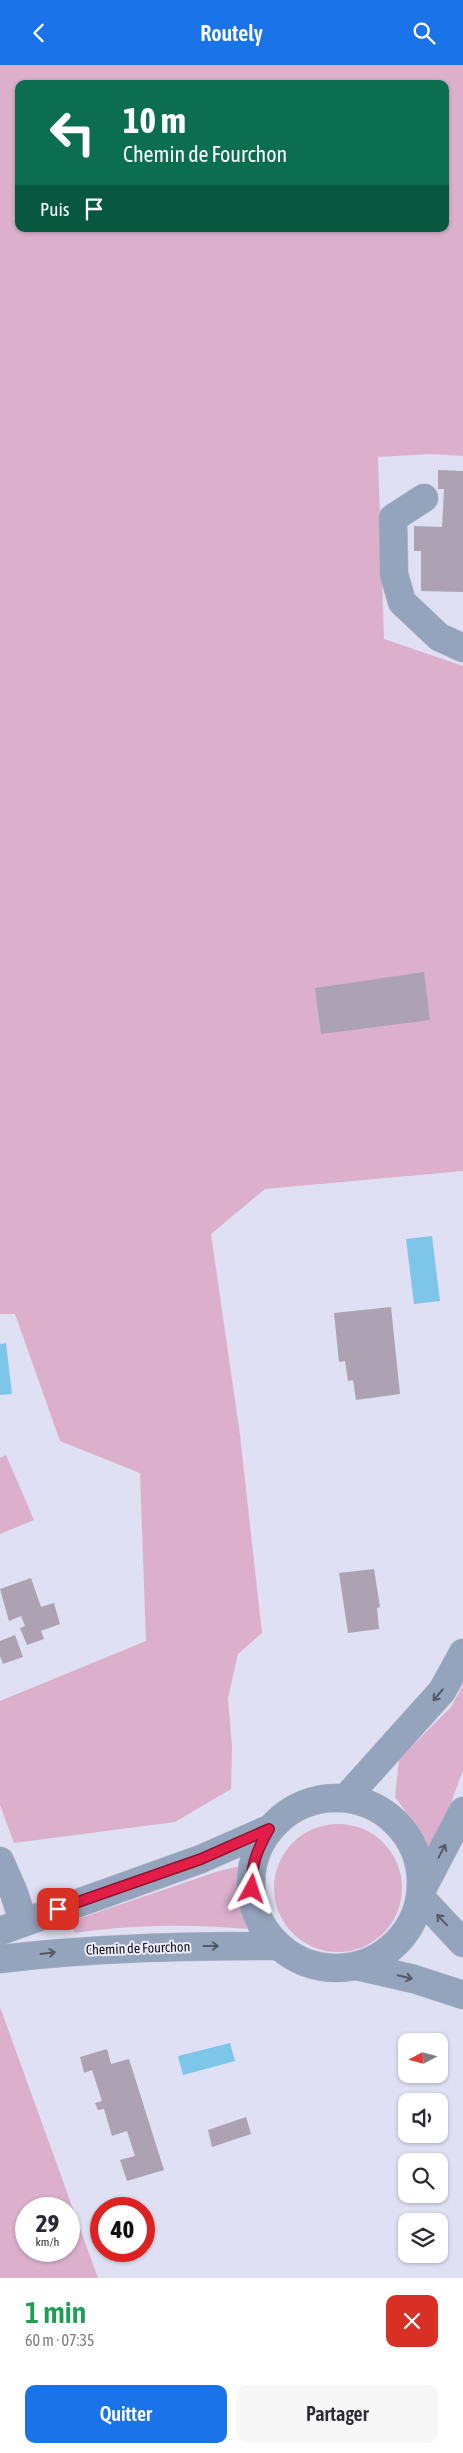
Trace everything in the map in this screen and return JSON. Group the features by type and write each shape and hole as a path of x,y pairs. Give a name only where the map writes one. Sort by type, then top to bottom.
{"street":[{"path":"424,498 393,518 394,574 402,602 439,637 463,648"},
{"path":"346,1798 442,1691 463,1653"},
{"path":"0,1861 14,1893 11,1926 201,1859 269,1829 291,1810 318,1799 346,1798 371,1805 393,1819 409,1840 419,1864 420,1894 463,1943"},
{"path":"269,1829 256,1851 251,1876 252,1901 262,1925 278,1945 295,1958 315,1966 336,1969 357,1966 380,1956 398,1941 412,1921 420,1894 463,1811"},
{"name":"Chemin de Fourchon","path":"0,1959 65,1951 157,1946 278,1945"},
{"path":"357,1966 414,1979 463,1995"}],"shaded area":[{"path":"0,65 463,65 463,456 430,454 378,457 384,639 463,666 463,1171 265,1189 211,1234 240,1435 262,1633 238,1654 228,1698 232,1747 231,1789 175,1822 14,1843 0,1805 0,1701 146,1641 140,1473 60,1441 15,1314 0,1314"},
{"path":"6,1455 34,1520 0,1534 0,1458"},
{"path":"463,1685 463,1770 431,1858 420,1831 395,1797 399,1759 451,1707"},
{"path":"338,1824 363,1828 384,1842 398,1863 402,1888 398,1913 384,1934 363,1948 338,1952 313,1948 292,1934 278,1913 274,1888 278,1863 292,1842 313,1828"},
{"path":"245,1865 241,1911 250,1929 162,1926 75,1933 69,1922 219,1871"},
{"path":"0,2007 69,2197 15,2197 15,2262 80,2262 80,2228 90,2256 90,2262 92,2262 98,2278 0,2278"}],"water":[{"path":"432,1236 440,1301 414,1304 406,1239"},
{"path":"6,1343 12,1394 0,1395 0,1344"},
{"path":"230,2043 235,2061 183,2075 178,2056"}],"building":[{"path":"438,470 463,471 463,592 421,591 421,551 414,551 414,526 442,527 444,489 438,489"},
{"path":"424,972 430,1020 321,1034 315,988"},
{"path":"391,1307 400,1394 356,1400 353,1380 348,1381 345,1361 339,1362 334,1313"},
{"path":"374,1569 380,1607 377,1608 379,1629 348,1633 339,1573"},
{"path":"31,1578 41,1607 54,1603 60,1624 41,1631 44,1639 27,1645 20,1628 25,1626 21,1616 9,1621 0,1589"},
{"path":"15,1635 23,1657 3,1664 0,1656 0,1641"},
{"path":"107,2049 111,2064 129,2059 164,2170 127,2181 120,2160 135,2156 127,2131 112,2136 104,2109 98,2110 95,2103 102,2101 92,2070 84,2073 80,2057"},
{"path":"246,2117 251,2134 212,2147 208,2130"}],"route":[{"path":"58,1909 201,1859 269,1829 256,1851 251,1876 252,1889"}]}
